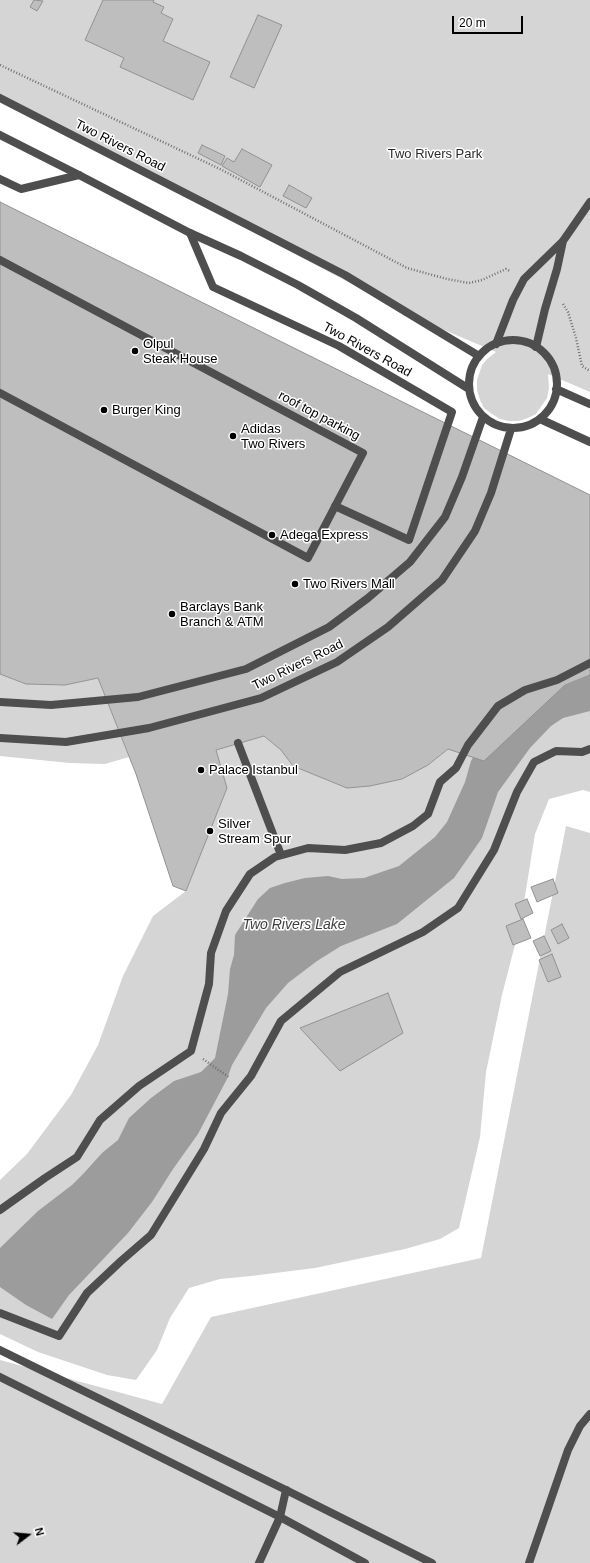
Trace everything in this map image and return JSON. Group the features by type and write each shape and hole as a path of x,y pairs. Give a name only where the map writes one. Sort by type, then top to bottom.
{"street":[{"name":"Two Rivers Road","path":"0,98 345,275 479,356"},
{"name":"Two Rivers Road","path":"0,135 190,233 241,256 298,285 356,318 469,389"},
{"path":"0,179 21,189 80,175"},
{"path":"496,344 513,300 524,279 563,241 590,202"},
{"name":"Two Rivers Road","path":"190,233 213,287 339,346 452,412 409,540 335,506"},
{"path":"536,347 544,309 550,295 563,241"},
{"name":"roof top parking","path":"0,260 363,453 308,558 0,393"},
{"path":"509,340 523,342 536,347 546,355 556,376 556,388 554,400 540,419 521,428 511,428 491,423 483,417 474,404 469,389 471,371 479,356 486,349 509,340"},
{"path":"556,388 590,404"},
{"name":"Two Rivers Road","path":"0,702 51,705 138,697 246,669 329,627 368,598 410,562 445,517 462,476 483,417"},
{"path":"540,419 590,442"},
{"name":"Two Rivers Road","path":"0,738 66,742 149,728 261,698 337,662 388,627 442,580 476,531 491,493 511,428"},
{"path":"0,1210 77,1157 100,1120 139,1086 191,1051 209,984 211,953 226,911 250,874 275,857 281,855 308,848 345,850 381,843 414,826 428,814 440,782 456,768 468,746 498,706 525,690 557,680 590,663"},
{"path":"238,743 281,855"},
{"path":"0,1313 59,1336 87,1294 121,1261 151,1235 204,1149 221,1113 251,1076 282,1021 340,972 423,932 458,908 494,850 517,792 534,762 556,751 582,752 590,748"},
{"path":"0,1350 432,1563"},
{"path":"0,1377 280,1517 365,1563"},
{"path":"529,1563 568,1450 580,1426 590,1414"},
{"path":"259,1563 280,1517 286,1490"}],"path":[{"path":"0,65 220,169 407,268 469,283 506,269 524,279"},
{"path":"550,295 561,301 568,312 576,338 582,366 590,371"},
{"path":"191,1051 242,1087"}],"green space":[{"name":"Two Rivers Park","path":"0,0 590,0 590,392 548,374 549,388 547,398 536,414 519,421 500,419 484,408 477,390 477,380 482,365 496,352 416,318 0,98"},
{"path":"590,654 590,792 583,790 549,799 535,834 521,921 502,995 486,1072 480,1137 459,1228 440,1239 405,1249 315,1268 220,1279 189,1288 170,1318 157,1350 136,1380 107,1375 38,1352 0,1334 0,1180 27,1154 71,1095 98,1045 123,976 153,916 186,891 227,788 216,750 264,736 281,750 293,766 347,788 370,786 402,779 428,765 448,749 497,692"},
{"path":"0,674 26,684 65,685 98,678 129,757 105,764 70,763 0,756"},
{"path":"566,826 590,833 590,1563 0,1563 0,1360 162,1404 211,1317 481,1258"}],"water":[{"name":"Two Rivers Lake","path":"590,675 590,711 563,718 551,726 530,748 498,792 482,838 454,878 397,924 341,946 317,961 288,983 266,1008 232,1065 227,1079 198,1134 152,1202 128,1233 69,1295 52,1319 26,1305 0,1287 0,1248 38,1211 72,1185 102,1153 118,1140 129,1118 151,1098 174,1081 201,1072 215,1058 228,994 230,969 234,955 235,935 258,899 270,888 305,878 328,876 342,879 364,878 399,866 435,837 447,822 465,782 471,761 483,739 539,696"}],"building":[{"path":"34,0 43,1 37,11 30,7"},
{"path":"103,0 154,0 153,2 164,7 161,13 173,19 163,41 210,62 193,100 120,67 124,58 85,40"},
{"path":"258,15 282,25 254,88 230,77"},
{"path":"202,145 225,156 221,165 198,153"},
{"path":"242,149 272,165 260,187 222,166 227,158 234,162"},
{"path":"289,185 312,198 306,208 283,196"},
{"name":"Two Rivers Mall","path":"0,202 590,495 590,675 565,685 484,761 448,749 428,765 402,779 370,786 347,788 293,766 281,750 264,736 216,750 227,788 186,891 173,886 136,774 98,678 65,685 26,684 0,674"},
{"path":"553,879 558,893 537,902 531,887"},
{"path":"527,899 533,913 521,919 515,904"},
{"path":"523,919 531,938 513,945 506,926"},
{"path":"562,924 569,938 558,944 551,930"},
{"path":"544,936 551,951 540,956 533,941"},
{"path":"552,954 561,977 548,982 539,960"},
{"path":"388,993 403,1033 340,1071 300,1028"}],"place":[{"name":"Olpul Steak House","path":"135,351"},
{"name":"Burger King","path":"104,410"},
{"name":"Adidas Two Rivers","path":"233,436"},
{"name":"Adega Express","path":"272,535"},
{"name":"Two Rivers Mall","path":"295,584"},
{"name":"Barclays Bank Branch & ATM","path":"172,614"},
{"name":"Palace Istanbul","path":"201,770"},
{"name":"Silver Stream Spur","path":"210,831"}]}
